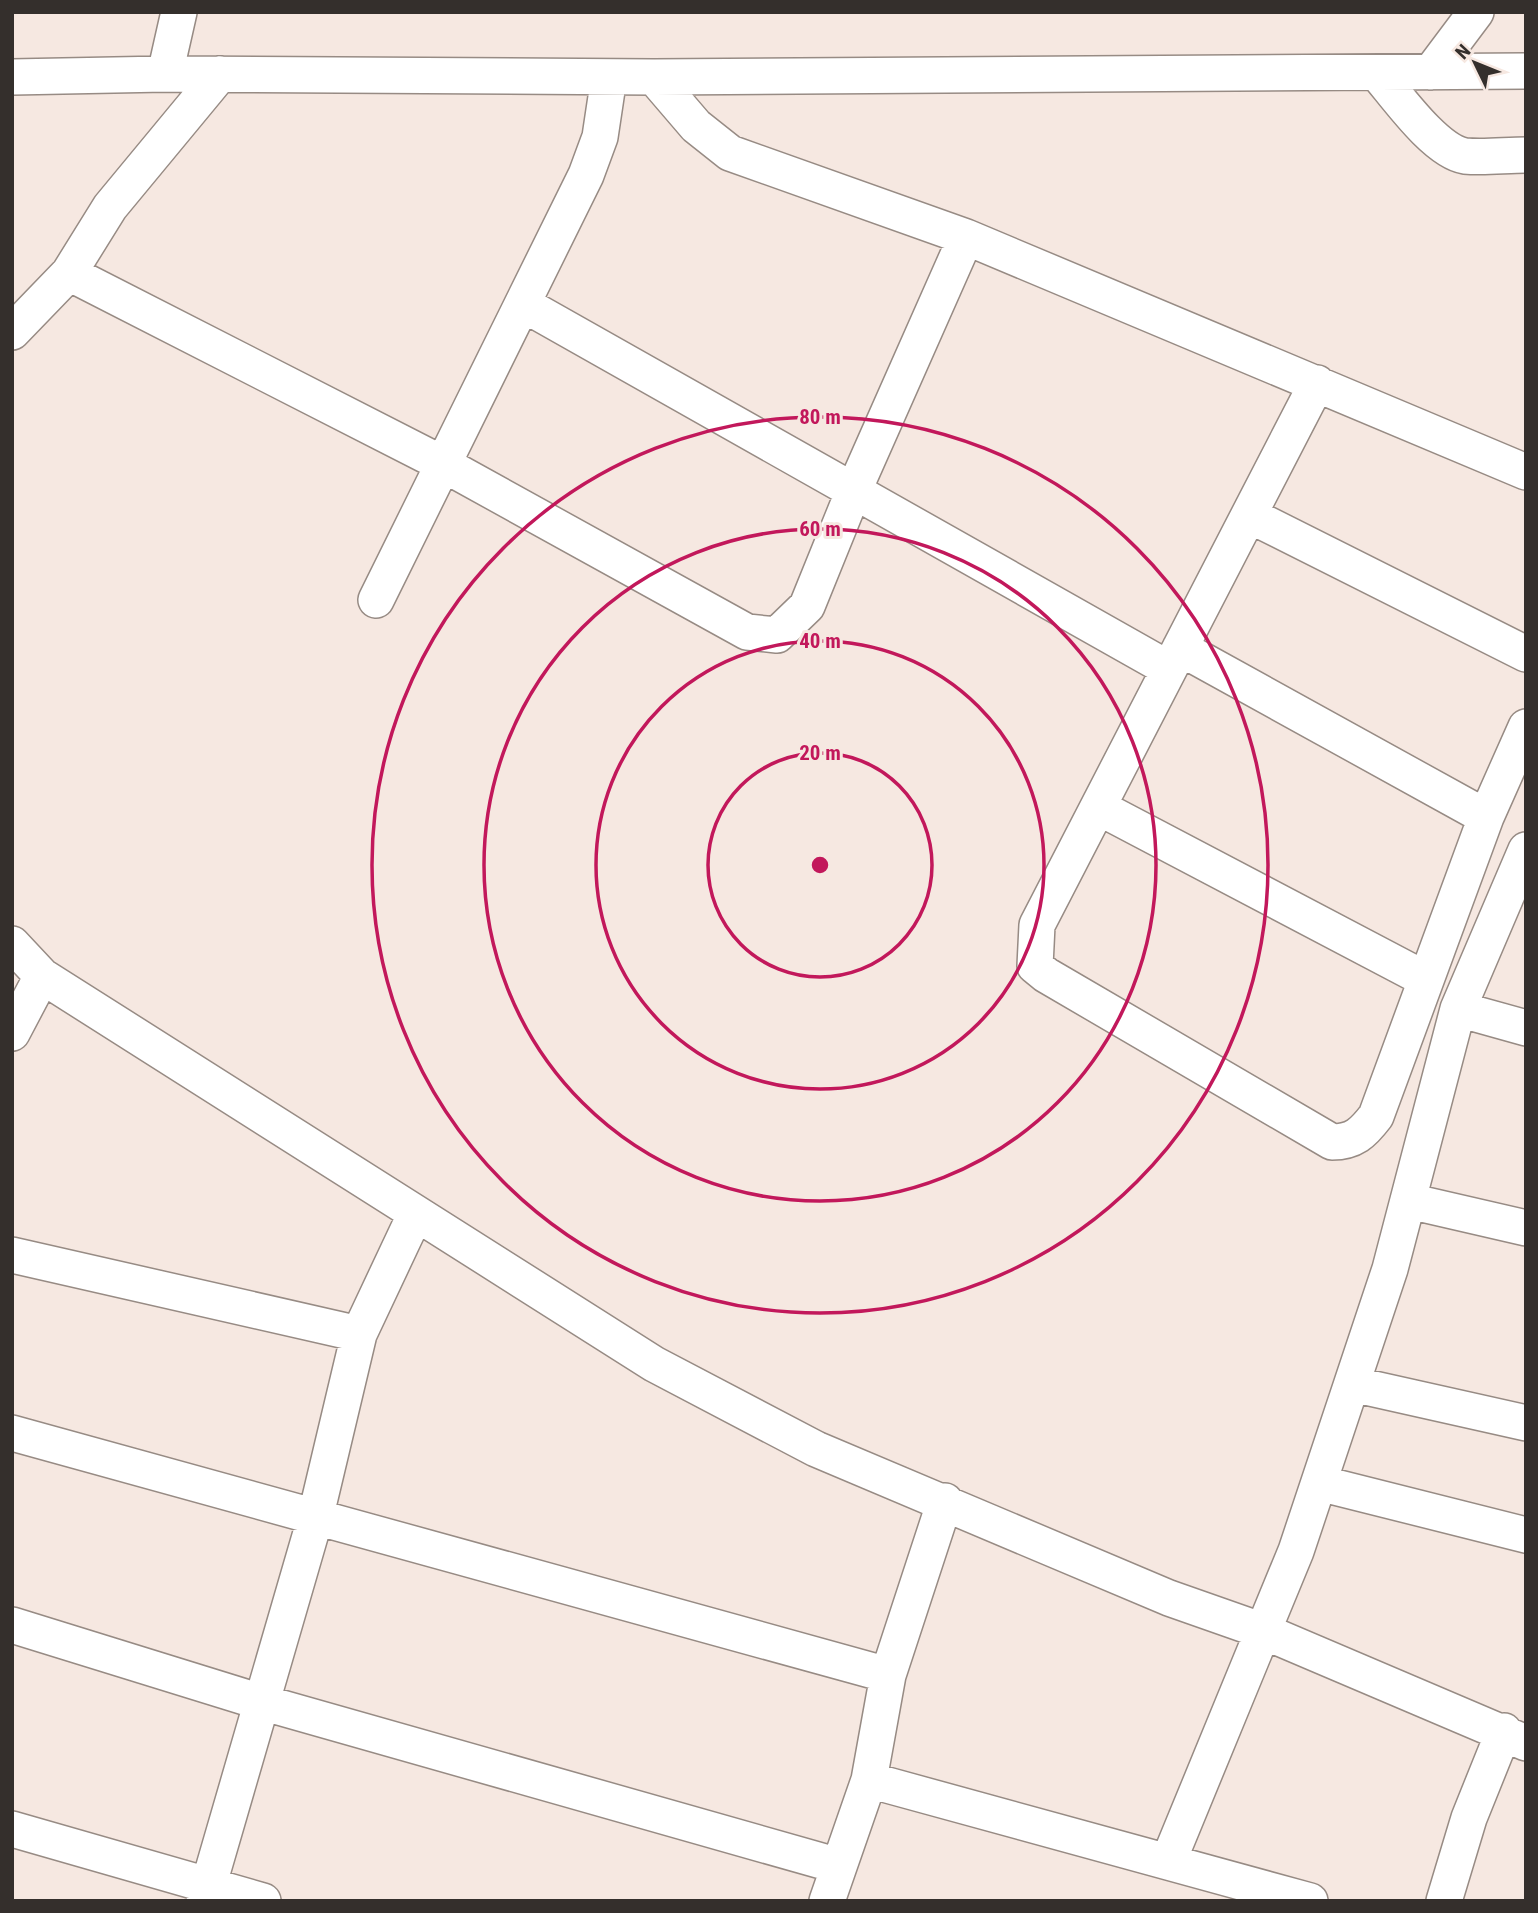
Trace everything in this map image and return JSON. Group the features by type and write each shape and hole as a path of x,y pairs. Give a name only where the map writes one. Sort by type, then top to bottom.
{"street":[{"path":"165,74 179,12"},
{"path":"1430,72 1476,12"},
{"path":"12,77 165,74 654,77 1526,71"},
{"path":"1377,73 1426,129 1447,148 1462,156 1526,155"},
{"path":"12,332 69,273 110,207 220,74"},
{"path":"376,600 586,175 600,136 609,77"},
{"path":"654,77 696,126 730,153 966,237 1526,472"},
{"path":"69,273 443,464 747,632 777,635 807,606 854,490 966,237"},
{"path":"523,304 854,490 1175,659 1486,817"},
{"path":"1317,383 1037,925 1035,966 1046,975 1332,1142 1349,1142 1361,1134 1376,1116 1486,817 1526,727"},
{"path":"1249,515 1526,654"},
{"path":"1098,807 1425,979"},
{"path":"1168,1862 1296,1550 1390,1269 1458,1009 1526,850"},
{"path":"12,944 42,976 415,1215 654,1364 816,1449 1169,1598 1263,1631 1515,1737 1469,1818 1444,1901"},
{"path":"12,1033 42,976"},
{"path":"1458,1009 1526,1028"},
{"path":"1409,1201 1526,1228"},
{"path":"205,1894 315,1519 359,1334 415,1215"},
{"path":"12,1255 359,1334"},
{"path":"1352,1384 1526,1423"},
{"path":"12,1433 315,1519 888,1675"},
{"path":"1319,1483 1526,1535"},
{"path":"827,1901 869,1780 888,1675 944,1501"},
{"path":"12,1625 261,1702 839,1866"},
{"path":"869,1780 1310,1901"},
{"path":"12,1829 205,1894 262,1901"}]}
